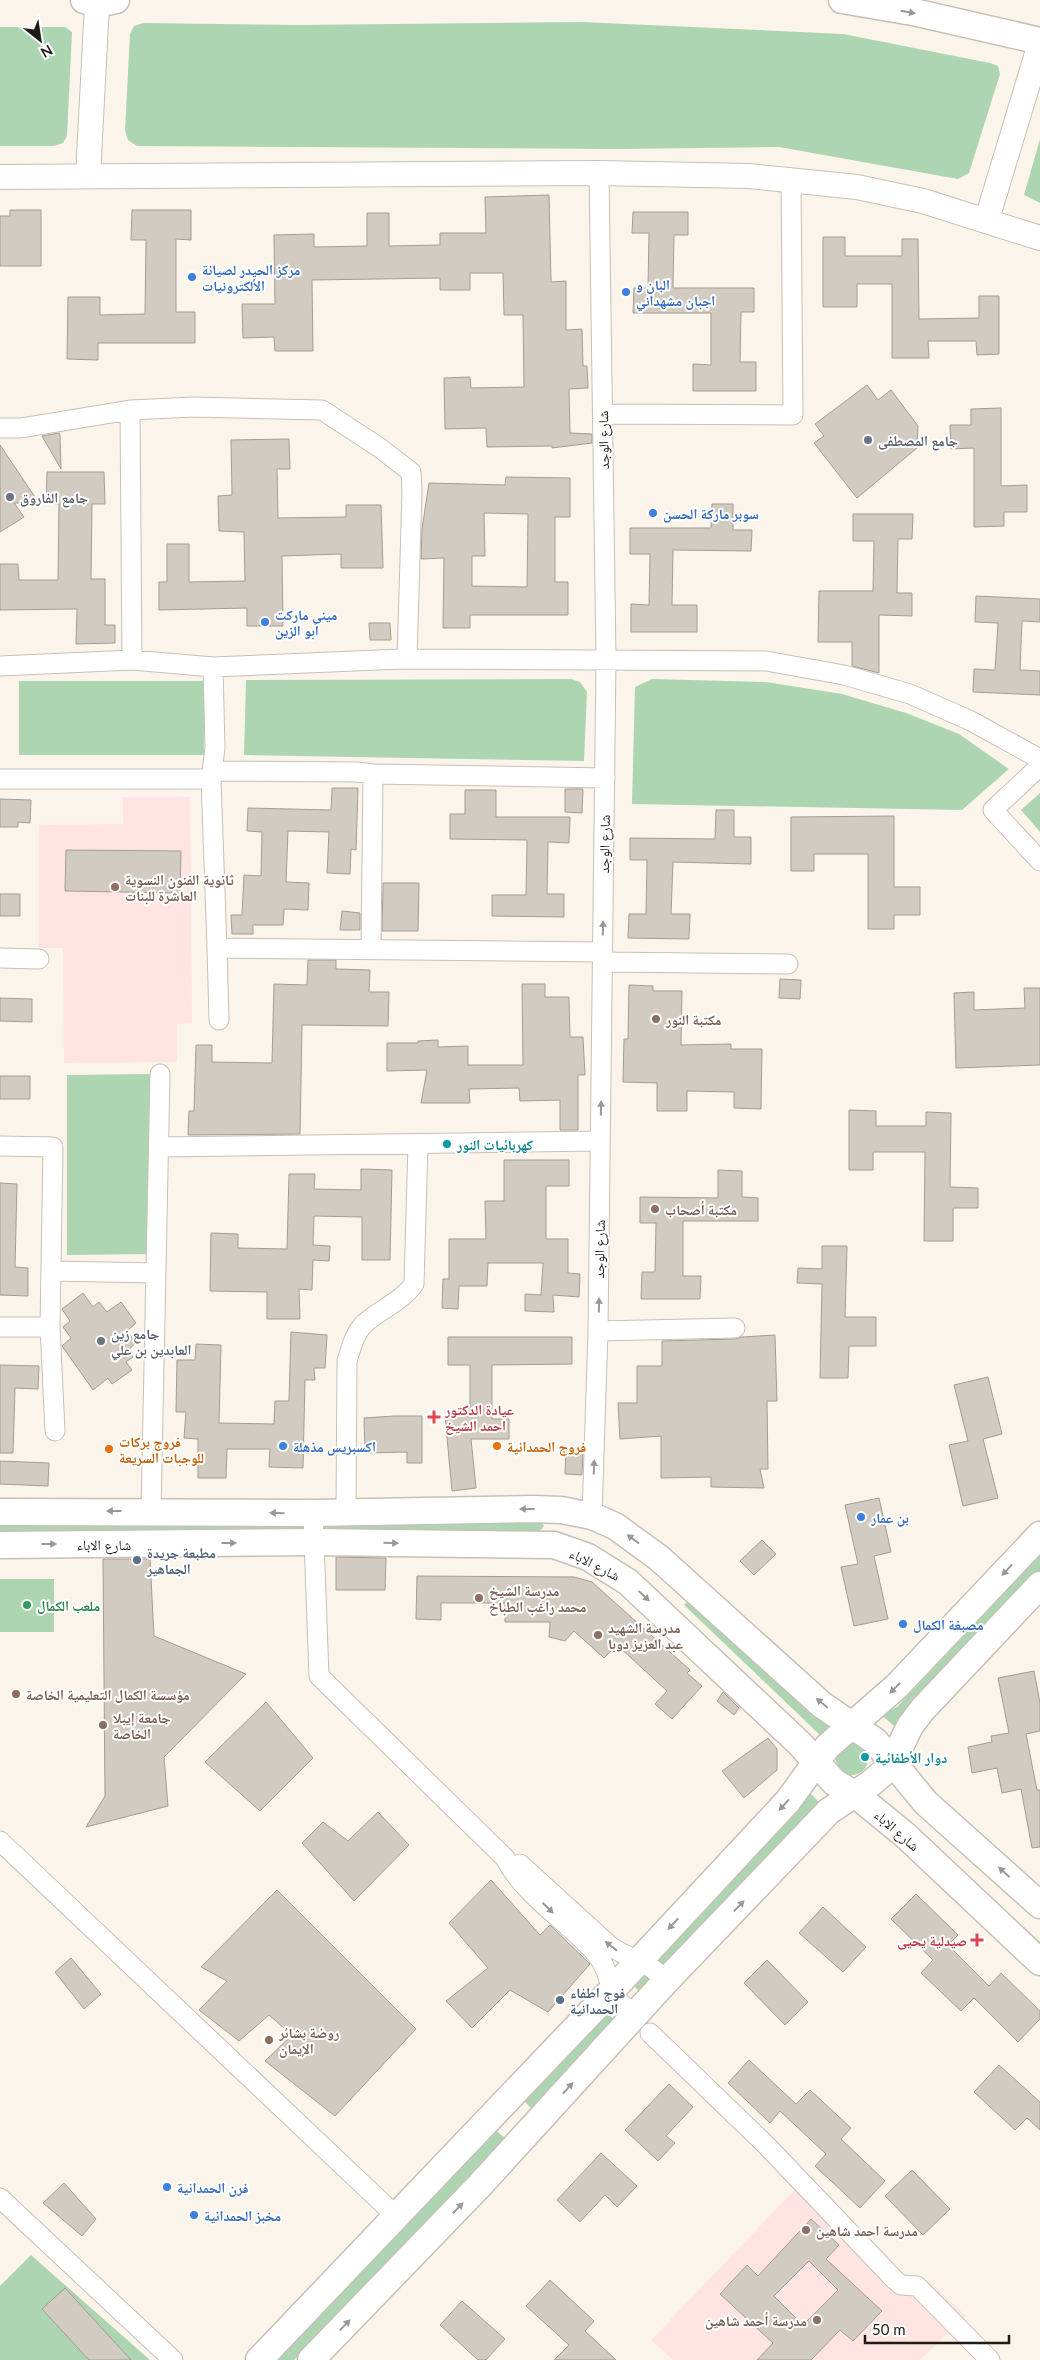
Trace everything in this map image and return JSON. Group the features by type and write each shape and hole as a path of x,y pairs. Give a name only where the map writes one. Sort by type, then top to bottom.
{"main road":[{"path":"842,0 918,13 1040,42"},
{"path":"554,1545 561,1510"},
{"path":"0,1512 313,1513 346,1511 561,1510 592,1516 615,1526 659,1558 822,1705 875,1741 926,1803 1040,1905"},
{"path":"260,2360 612,1990 788,1801 833,1741 854,1725 897,1686 1040,1535"},
{"name":"شارع الاباء","path":"0,1545 314,1542 554,1545 588,1557 628,1582 800,1744 834,1782 856,1795 905,1836 1040,1962"},
{"path":"311,2360 523,2137 644,2022 666,1981 829,1812 870,1784 893,1761 910,1726 922,1710 1040,1585"},
{"path":"494,2113 523,2137"}],"street":[{"path":"88,176 99,1"},
{"path":"987,219 1040,42"},
{"path":"0,177 599,173 791,178 867,189 923,200 987,219 1040,238"},
{"name":"شارع الوجد","path":"592,1516 598,1332 606,659 599,173"},
{"path":"603,414 793,415 791,178"},
{"path":"0,428 21,428 130,410 194,407 322,410 380,448 411,472 407,659"},
{"path":"130,410 132,660"},
{"path":"0,666 132,660 213,668 407,659 766,661 844,675 919,698 972,721 1040,759"},
{"path":"213,668 215,748 212,775 219,1020"},
{"path":"1040,766 994,810 1040,861"},
{"path":"0,779 357,772 373,774 605,778"},
{"path":"371,949 373,774"},
{"path":"217,948 371,949 788,964"},
{"path":"0,958 39,959"},
{"path":"151,1511 160,1074"},
{"path":"159,1147 600,1141"},
{"path":"346,1511 347,1361 354,1341 364,1324 409,1291 414,1284 418,1144"},
{"path":"0,1146 53,1147 50,1326 55,1431"},
{"path":"51,1270 156,1272"},
{"path":"0,1327 50,1326"},
{"path":"598,1332 735,1328"},
{"path":"313,1513 319,1676 504,1858 517,1878 597,1955 607,1972 612,1990 621,2005 644,2022 766,2145 895,2280 901,2284 917,2286 990,2360"},
{"path":"0,1841 396,2216"},
{"path":"504,1858 525,1867 610,1946 624,1955 639,1959 655,1970 666,1981"},
{"path":"0,2198 173,2360"}],"shaded area":[{"name":"ثانوية الفنون النسوية العاشرة للبنات","path":"123,797 190,797 192,1023 177,1024 177,1062 64,1063 63,948 39,948 39,825 123,824"},
{"name":"مدرسة احمد شاهين","path":"804,2180 908,2280 929,2281 966,2316 920,2360 673,2360 651,2340"}],"green space":[{"path":"582,22 843,34 990,63 998,66 1000,74 969,173 958,179 779,147 616,149 137,146 128,140 125,130 130,34 134,26 143,23 300,25"},
{"path":"0,27 65,27 72,32 67,136 63,143 54,146 0,146"},
{"path":"1040,139 1040,203 1024,195"},
{"path":"571,679 580,682 587,692 584,761 244,755 246,680"},
{"path":"652,679 766,682 842,694 906,713 959,734 1009,769 962,810 632,804 635,687"},
{"path":"19,681 204,681 204,755 19,755"},
{"path":"1040,793 1040,832 1021,810"},
{"path":"151,1074 152,1254 67,1255 67,1075"},
{"path":"538,1518 544,1526 540,1531 327,1532 322,1523"},
{"path":"0,1520 304,1520 308,1527 300,1533 0,1533"},
{"path":"1040,1555 1040,1571 905,1715 900,1731 880,1714 897,1707"},
{"name":"ملعب الكمال","path":"0,1579 54,1579 54,1632 0,1632"},
{"path":"693,1596 833,1723 820,1735 684,1605"},
{"path":"852,1743 863,1748 868,1759 863,1770 852,1775 841,1770 836,1759 841,1748"},
{"path":"810,1793 820,1803 642,1994 632,1984"},
{"path":"604,2010 617,2022 533,2110 521,2098"},
{"path":"495,2130 505,2138 294,2360 274,2360"},
{"path":"31,2255 150,2360 0,2360 0,2286"}],"building":[{"path":"549,195 551,282 566,281 566,330 582,329 583,366 587,366 588,388 569,389 570,433 592,434 592,443 552,448 552,446 487,447 486,428 445,429 444,378 470,377 471,388 524,387 523,315 504,315 503,273 470,273 470,290 440,290 440,278 312,280 313,351 275,351 274,337 243,338 242,304 275,304 274,235 314,234 314,247 367,246 367,213 389,213 389,246 440,245 440,233 486,233 485,197"},
{"path":"10,210 41,210 41,266 0,266 0,216 10,216"},
{"path":"132,210 191,210 191,240 176,239 176,312 195,312 195,343 98,343 98,360 67,359 68,297 100,297 100,315 145,314 146,240 131,240"},
{"path":"633,212 688,212 688,235 674,235 673,288 754,288 754,312 741,312 740,362 756,362 756,391 693,391 693,364 711,365 711,313 633,313 634,288 648,288 649,233 632,233"},
{"path":"823,237 845,237 845,256 902,256 902,239 918,239 919,319 979,318 979,296 999,296 999,354 977,355 976,341 928,341 929,358 892,358 892,284 857,284 857,307 823,307"},
{"name":"جامع المصطفى","path":"867,385 878,400 891,390 918,426 917,448 857,498 814,443 824,436 815,424"},
{"path":"1001,408 1001,486 1027,485 1027,512 1004,512 1004,526 974,527 974,448 951,449 950,425 971,425 971,409"},
{"path":"59,433 60,435 61,469 42,436"},
{"path":"289,439 290,469 277,469 278,518 346,517 346,505 381,505 383,568 341,568 341,554 282,556 283,626 247,626 247,608 159,610 159,582 167,582 167,544 189,544 189,582 245,581 244,532 219,531 218,496 232,495 231,440"},
{"name":"جامع الفاروق","path":"0,445 39,503 14,503 24,517 0,532"},
{"path":"47,472 104,472 105,504 92,504 91,579 105,579 105,625 115,625 115,643 76,644 77,609 0,610 0,564 18,564 19,580 58,580 59,504 46,503"},
{"path":"506,477 570,478 570,517 555,517 555,582 568,582 568,615 470,615 470,628 443,628 444,558 421,559 422,529 429,483 505,485","holes":["484,513 528,514 527,587 472,586 472,556 485,556"]},
{"path":"712,504 733,504 733,530 752,530 751,551 673,550 672,605 697,605 697,632 631,632 631,604 649,605 650,554 630,554 630,528 711,528"},
{"path":"853,514 913,514 912,539 898,539 897,593 912,593 912,616 879,615 879,673 852,666 852,642 818,642 819,591 873,591 874,541 853,541"},
{"path":"976,596 1040,599 1040,622 1022,621 1020,670 1040,671 1040,695 973,692 974,669 995,670 998,623 975,622"},
{"path":"369,623 390,623 391,640 370,640"},
{"path":"332,788 358,788 356,850 351,849 350,874 327,873 329,832 288,831 286,882 309,883 308,910 284,909 283,925 253,925 253,934 232,934 231,915 242,915 244,875 261,876 262,832 247,831 248,808 331,810"},
{"path":"565,789 583,789 582,813 565,812"},
{"path":"465,790 496,790 496,817 570,817 569,843 548,842 547,894 564,894 564,917 492,916 492,895 526,895 527,840 450,839 450,814 465,814"},
{"path":"0,799 31,800 30,823 18,822 18,827 0,827"},
{"path":"716,810 734,810 734,837 751,837 751,864 673,862 671,914 690,914 689,939 628,938 629,914 646,914 647,860 630,860 630,838 715,839"},
{"path":"894,816 894,887 920,887 920,915 894,915 894,929 868,929 868,854 814,854 814,871 791,871 791,817"},
{"path":"66,850 181,851 180,893 65,891"},
{"path":"383,883 419,883 418,931 382,931"},
{"path":"0,894 20,894 20,916 0,916"},
{"path":"342,911 360,913 360,930 340,930"},
{"path":"308,960 336,960 336,969 370,970 369,992 389,992 388,1026 302,1025 300,1134 188,1135 189,1111 194,1111 196,1045 212,1045 212,1062 272,1063 274,984 307,985"},
{"path":"780,979 801,980 800,999 779,998"},
{"path":"522,984 545,984 545,997 569,997 570,1037 583,1037 585,1075 578,1075 578,1130 560,1130 560,1100 520,1101 519,1088 469,1089 470,1103 421,1103 427,1070 387,1071 387,1043 418,1043 418,1041 438,1040 438,1047 468,1046 468,1065 523,1065"},
{"path":"629,985 653,986 653,991 682,991 681,1045 731,1044 731,1049 762,1049 761,1109 734,1108 734,1092 687,1091 687,1111 657,1111 657,1083 623,1082 624,1039 628,1039"},
{"path":"1024,988 1040,988 1040,1065 956,1068 954,993 974,992 974,1010 1025,1008"},
{"path":"0,998 32,999 32,1022 0,1021"},
{"path":"0,1076 30,1076 30,1099 0,1099"},
{"path":"849,1110 876,1111 876,1126 926,1126 926,1112 951,1113 950,1187 978,1188 978,1208 953,1208 953,1241 924,1241 925,1152 873,1152 873,1170 849,1170"},
{"path":"504,1160 569,1160 569,1186 546,1186 546,1239 568,1239 568,1273 580,1274 579,1297 553,1295 554,1312 525,1311 525,1294 541,1295 543,1263 488,1263 487,1286 459,1286 458,1309 442,1308 443,1279 449,1279 449,1239 486,1239 485,1201 504,1201"},
{"path":"361,1169 392,1170 390,1260 362,1260 362,1217 314,1216 313,1245 330,1246 329,1261 313,1260 312,1290 299,1289 300,1319 267,1319 267,1292 210,1291 211,1233 238,1234 238,1248 287,1249 289,1174 315,1174 314,1189 361,1190"},
{"path":"718,1170 742,1171 742,1197 758,1198 758,1221 683,1221 683,1276 701,1276 700,1299 641,1299 642,1272 655,1272 656,1223 640,1223 640,1197 718,1198"},
{"path":"0,1183 17,1184 15,1267 28,1268 28,1296 0,1295"},
{"path":"822,1246 847,1246 845,1317 876,1317 876,1346 849,1346 848,1378 820,1378 822,1284 797,1283 798,1268 822,1269"},
{"name":"جامع زين العابدين بن علي","path":"83,1293 93,1307 99,1302 107,1312 121,1302 136,1323 127,1331 136,1343 128,1350 133,1357 126,1362 132,1370 112,1384 108,1378 93,1390 62,1346 71,1338 63,1327 70,1321 62,1309"},
{"path":"291,1332 327,1335 325,1368 314,1368 315,1380 305,1380 303,1468 269,1467 270,1449 227,1449 226,1478 198,1478 198,1439 184,1438 186,1412 176,1412 177,1360 195,1360 196,1344 221,1345 219,1423 274,1424 275,1401 289,1401"},
{"path":"775,1335 777,1401 767,1401 768,1469 760,1469 764,1488 711,1487 711,1477 661,1478 661,1436 620,1439 618,1403 637,1403 637,1366 662,1366 662,1341 735,1339"},
{"path":"448,1337 572,1337 572,1364 492,1365 492,1419 509,1419 509,1439 471,1439 476,1488 452,1491 445,1416 470,1416 470,1365 448,1365"},
{"path":"0,1365 39,1366 38,1389 15,1388 13,1453 0,1453"},
{"path":"988,1377 1002,1434 983,1439 998,1498 963,1506 949,1445 968,1441 954,1385"},
{"path":"422,1416 422,1463 407,1463 407,1452 365,1453 364,1418"},
{"path":"566,1447 583,1448 582,1475 565,1474"},
{"path":"0,1461 49,1463 48,1486 0,1484"},
{"path":"879,1498 891,1552 874,1556 888,1619 854,1626 841,1567 858,1564 845,1505"},
{"path":"762,1540 776,1554 754,1575 740,1561"},
{"path":"336,1557 386,1558 385,1590 336,1590"},
{"path":"103,1559 150,1559 154,1636 246,1674 164,1757 168,1806 86,1827 105,1796"},
{"path":"417,1576 574,1577 592,1582 690,1670 687,1673 702,1686 672,1719 655,1704 667,1691 617,1645 604,1658 574,1631 565,1641 549,1637 550,1622 505,1622 505,1603 441,1603 441,1620 416,1619"},
{"path":"1034,1671 1040,1703 1040,1731 1026,1734 1037,1790 1040,1790 1040,1847 1032,1848 1021,1789 1002,1793 997,1768 972,1773 968,1747 992,1742 991,1736 1009,1733 998,1678"},
{"path":"723,1692 739,1708 734,1715 717,1701"},
{"path":"266,1702 313,1758 260,1811 205,1762"},
{"path":"768,1738 777,1749 777,1770 744,1798 722,1771"},
{"path":"378,1812 409,1845 354,1901 302,1843 323,1822 348,1841"},
{"path":"491,1880 540,1935 550,1925 590,1964 548,2012 510,1990 472,2028 446,2001 488,1968 449,1923"},
{"path":"277,1890 416,2029 335,2116 265,2061 292,2035 269,2015 239,2041 199,2010 227,1981 201,1967"},
{"path":"916,1894 958,1935 948,1945 989,1986 1001,1973 1040,2011 1040,2019 1018,2042 974,1998 961,2011 921,1973 933,1960 891,1919"},
{"path":"823,1907 866,1947 843,1972 799,1933"},
{"path":"71,1958 101,1994 84,2009 55,1972"},
{"path":"767,1960 808,2002 785,2025 744,1983"},
{"path":"749,2060 796,2104 810,2090 851,2128 841,2139 885,2181 860,2208 815,2166 826,2154 780,2111 770,2123 728,2083"},
{"path":"999,2065 1040,2102 1040,2130 1027,2118 1015,2130 974,2092"},
{"path":"669,2084 693,2107 666,2136 675,2143 658,2161 625,2130"},
{"path":"601,2153 637,2186 617,2207 605,2195 580,2222 557,2200"},
{"path":"912,2170 950,2209 923,2235 885,2196"},
{"path":"64,2183 96,2219 82,2236 43,2203"},
{"path":"811,2219 839,2245 826,2259 882,2311 853,2341 840,2330 811,2360 757,2360 773,2343 720,2294 747,2265 758,2276","holes":["809,2261 838,2290 803,2325 774,2296"]},
{"path":"550,2280 594,2321 585,2331 616,2360 554,2360 569,2345 526,2306"},
{"path":"65,2288 131,2360 89,2360 42,2309"},
{"path":"462,2301 505,2339 486,2360 478,2360 440,2325"}],"place":[{"name":"مركز الحيدر لصيانة الألكترونيات","path":"192,277"},
{"name":"البان و اجبان مشهداني","path":"626,292"},
{"name":"جامع المصطفى","path":"868,440"},
{"name":"جامع الفاروق","path":"10,497"},
{"name":"سوبر ماركة الحسن","path":"653,513"},
{"name":"ميني ماركت ابو الزين","path":"265,622"},
{"name":"ثانوية الفنون النسوية العاشرة للبنات","path":"115,887"},
{"name":"مكتبة النور","path":"656,1019"},
{"name":"كهربائيات النور","path":"447,1144"},
{"name":"مكتبة أصحاب","path":"655,1209"},
{"name":"جامع زين العابدين بن علي","path":"101,1341"},
{"name":"عيادة الدكتور احمد الشيخ","path":"434,1417"},
{"name":"اكسبريس مذهلة","path":"283,1446"},
{"name":"فروج الحمدانية","path":"497,1446"},
{"name":"فروج بركات للوجبات السريعة","path":"109,1449"},
{"name":"بن عمار","path":"861,1517"},
{"name":"مطبعة جريدة الجماهير","path":"137,1560"},
{"name":"مدرسة الشيخ محمد راغب الطباخ","path":"479,1598"},
{"name":"ملعب الكمال","path":"27,1605"},
{"name":"مصبغة الكمال","path":"903,1624"},
{"name":"مدرسة الشهيد عبد العزيز دوبا","path":"598,1635"},
{"name":"مؤسسة الكمال التعليمية الخاصة","path":"16,1694"},
{"name":"جامعة إيبلا الخاصة","path":"103,1725"},
{"name":"دوار الأطفائية","path":"865,1757"},
{"name":"صيدلية يحيى","path":"977,1940"},
{"name":"فوج اطفاء الحمدانية","path":"560,2000"},
{"name":"روضة بشائر الإيمان","path":"269,2040"},
{"name":"فرن الحمدانية","path":"167,2187"},
{"name":"مخبز الحمدانية","path":"194,2215"},
{"name":"مدرسة احمد شاهين","path":"806,2230"},
{"name":"مدرسة أحمد شاهين","path":"817,2320"}]}
